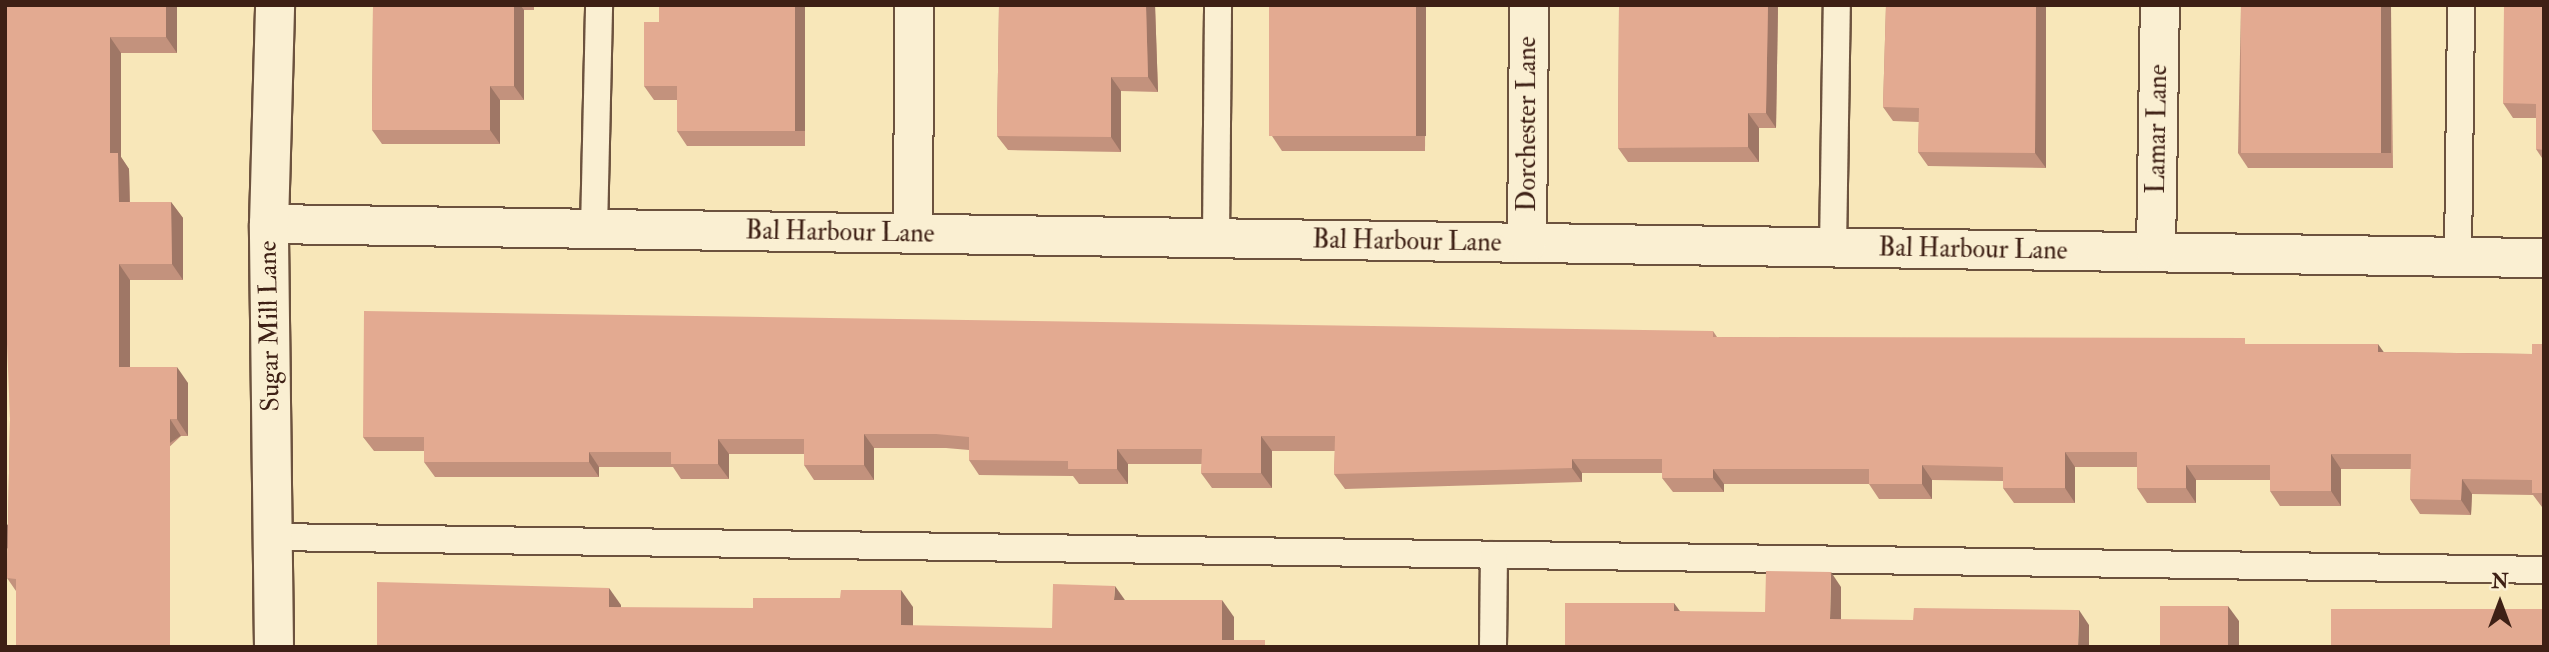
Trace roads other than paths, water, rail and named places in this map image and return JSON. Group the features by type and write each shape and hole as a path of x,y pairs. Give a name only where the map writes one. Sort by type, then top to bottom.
{"street":[{"name":"Sugar Mill Lane","path":"274,647 269,224 275,5"},
{"path":"913,234 914,5"},
{"name":"Dorchester Lane","path":"1528,243 1530,5"},
{"name":"Lamar Lane","path":"2156,252 2160,5"},
{"name":"Bal Harbour Lane","path":"269,224 2544,258"}],"lane":[{"path":"594,230 599,5"},
{"path":"1216,239 1218,5"},
{"path":"1833,248 1837,5"},
{"path":"2458,257 2461,5"},
{"path":"272,537 2544,570"},
{"path":"1493,647 1494,555"}]}
